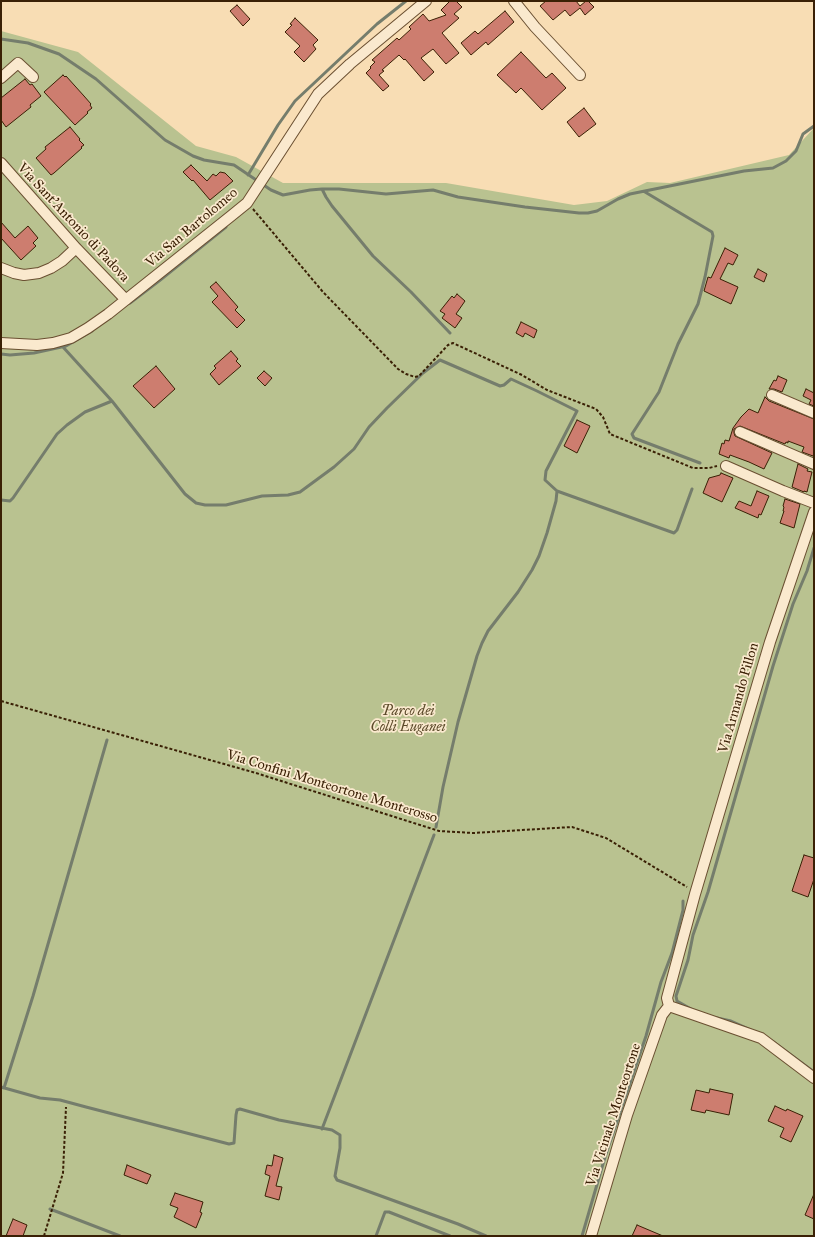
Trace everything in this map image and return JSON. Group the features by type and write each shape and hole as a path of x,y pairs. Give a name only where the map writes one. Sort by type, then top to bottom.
{"street":[{"name":"Via San Bartolomeo","path":"1,343 37,345 53,343 71,338 88,328 126,300 247,203 318,94 350,64 426,1"},
{"path":"514,1 535,27 580,76"},
{"path":"1,78 18,63 33,77"},
{"name":"Via Sant'Antonio di Padova","path":"1,164 76,248 126,300"},
{"path":"1,268 24,275 39,273 62,261 76,248"},
{"path":"772,395 814,413"},
{"path":"740,432 814,464"},
{"path":"726,466 782,491 814,503"},
{"name":"Via Armando Pillon","path":"670,1006 667,998 695,894 770,642 814,512"},
{"path":"670,1006 761,1038 814,1078"},
{"name":"Via Vicinale Monteortone","path":"591,1236 627,1115 659,1022 662,1015 670,1006"}],"path":[{"path":"247,203 323,292 398,369 406,374 419,376 448,346 453,343 522,375 547,390 596,409 604,417 610,434 693,468 726,466"},
{"name":"Via Confini Monteortone Monterosso","path":"1,701 256,773 433,830 473,833 572,827 606,838 676,880 695,894"},
{"path":"44,1236 62,1173 66,1107"}],"green space":[{"name":"Parco dei Colli Euganei","path":"1,31 78,52 196,146 236,157 283,183 446,183 574,205 607,201 647,182 670,183 789,155 814,128 814,1236 1,1236"}],"building":[{"path":"450,1 456,1 462,7 454,14 459,18 442,33 459,53 446,64 433,49 421,58 434,72 424,81 405,59 404,60 399,55 382,70 384,71 379,75 389,86 383,91 366,73 375,62 372,60 397,38 399,40 411,29 409,27 423,14 429,21 446,15 441,10"},
{"path":"546,1 576,1 580,6 588,1 594,7 585,15 580,8 570,16 565,10 553,20 540,6"},
{"path":"237,5 250,19 243,26 230,11"},
{"path":"505,11 514,22 488,45 486,42 471,55 461,43 475,31 478,34"},
{"path":"295,18 318,40 313,45 316,49 304,62 294,52 300,46 285,32 292,25 290,24"},
{"path":"521,52 546,78 552,73 566,88 542,110 521,88 516,93 497,75"},
{"path":"63,75 65,77 66,76 84,96 91,104 90,105 92,108 75,125 44,92"},
{"path":"25,79 30,85 32,84 41,96 30,105 31,107 6,127 1,120 1,98"},
{"path":"584,108 596,124 579,137 567,122"},
{"path":"70,127 84,145 51,175 36,158 46,149 45,147"},
{"path":"191,165 207,181 213,174 216,176 220,172 225,173 233,181 210,200 193,180 192,181 183,172"},
{"path":"1,222 15,238 28,226 38,238 33,243 36,246 21,260 1,238"},
{"path":"725,248 738,255 733,265 728,263 720,279 738,287 731,304 704,291 708,277 711,278"},
{"path":"758,269 767,274 764,282 754,277"},
{"path":"216,282 238,307 235,310 245,320 237,328 212,302 218,296 210,287"},
{"path":"457,294 465,301 456,314 462,318 455,328 442,318 445,314 440,311 452,296 454,298"},
{"path":"521,322 537,330 534,338 525,333 523,337 516,333"},
{"path":"231,351 238,359 236,361 241,366 219,385 210,374 216,368 214,366"},
{"path":"156,366 175,389 154,408 133,386"},
{"path":"264,371 272,378 265,386 257,378"},
{"path":"778,376 787,380 782,392 769,389 774,380 776,381"},
{"path":"806,389 814,393 814,406 809,404 811,400 803,396"},
{"path":"765,397 769,401 814,419 813,456 802,452 804,447 788,441 788,443 786,442 785,444 740,426 734,429 735,436 772,453 764,469 730,455 729,458 719,454 722,443 724,444 725,440 729,441 733,428 741,417 749,409 758,413"},
{"path":"577,420 590,426 577,453 564,446"},
{"path":"798,464 808,469 807,471 812,472 807,492 792,487"},
{"path":"721,473 733,478 722,502 703,493 709,478 720,475"},
{"path":"757,491 769,496 761,515 759,514 758,518 735,508 739,501 751,506"},
{"path":"785,499 800,504 794,528 780,523 784,511 783,506"},
{"path":"804,855 814,858 814,879 808,897 792,891"},
{"path":"710,1089 733,1094 729,1115 706,1110 705,1113 691,1110 696,1090 709,1093"},
{"path":"775,1106 786,1111 787,1109 803,1116 791,1142 780,1137 784,1128 768,1121"},
{"path":"274,1155 283,1158 276,1186 282,1187 279,1200 265,1196 270,1176 265,1174 267,1165 272,1166"},
{"path":"127,1165 151,1175 147,1184 124,1175"},
{"path":"175,1193 203,1202 200,1212 202,1213 196,1228 174,1217 178,1208 170,1205"},
{"path":"814,1194 814,1219 805,1215"},
{"path":"13,1219 27,1225 23,1236 6,1236"},
{"path":"637,1225 663,1236 632,1236"}],"waterway":[{"path":"248,175 278,125 295,101 377,24 406,1"},
{"path":"1,39 28,43 59,54 96,79 165,140 193,156 204,160 234,165 271,190 283,195 322,189 339,189 386,194 433,190 458,197 525,207 588,213 597,211 630,194 744,171 773,168 786,161 796,151 803,134 814,126"},
{"path":"322,189 332,206 373,256 411,292 450,333"},
{"path":"645,192 712,232 713,236 698,304 678,344 659,392 632,434 634,438 700,463"},
{"path":"130,303 226,227"},
{"path":"1,354 10,355 34,353 66,346 92,331"},
{"path":"63,347 112,401 185,494 196,503 205,505 226,505 262,496 288,495 300,492 334,467 354,449 369,427 387,408 423,373 440,360 500,386 504,385 511,379 577,411 546,471 545,480 557,491 674,533 677,530 692,489"},
{"path":"1,500 10,501 13,498 57,434 67,425 85,412 112,401"},
{"path":"436,827 443,787 458,722 477,656 488,631 518,592 539,556 556,501 557,491"},
{"path":"691,1009 677,1001 676,996 688,960 693,935 708,892 773,666 793,604 807,571 814,548"},
{"path":"4,1088 33,996 107,740"},
{"path":"322,1129 434,835"},
{"path":"582,1236 605,1157 646,1036 661,982 672,953 683,910 683,901"},
{"path":"717,1018 731,1021 751,1030"},
{"path":"772,1041 814,1072"},
{"path":"1,1087 40,1098 60,1100 229,1144 234,1143 236,1115 237,1110 240,1109 279,1120 332,1130 340,1135 340,1148 335,1176 337,1180 458,1224 486,1236"},
{"path":"50,1209 120,1236"},
{"path":"376,1236 385,1212 389,1212 450,1236"}]}
